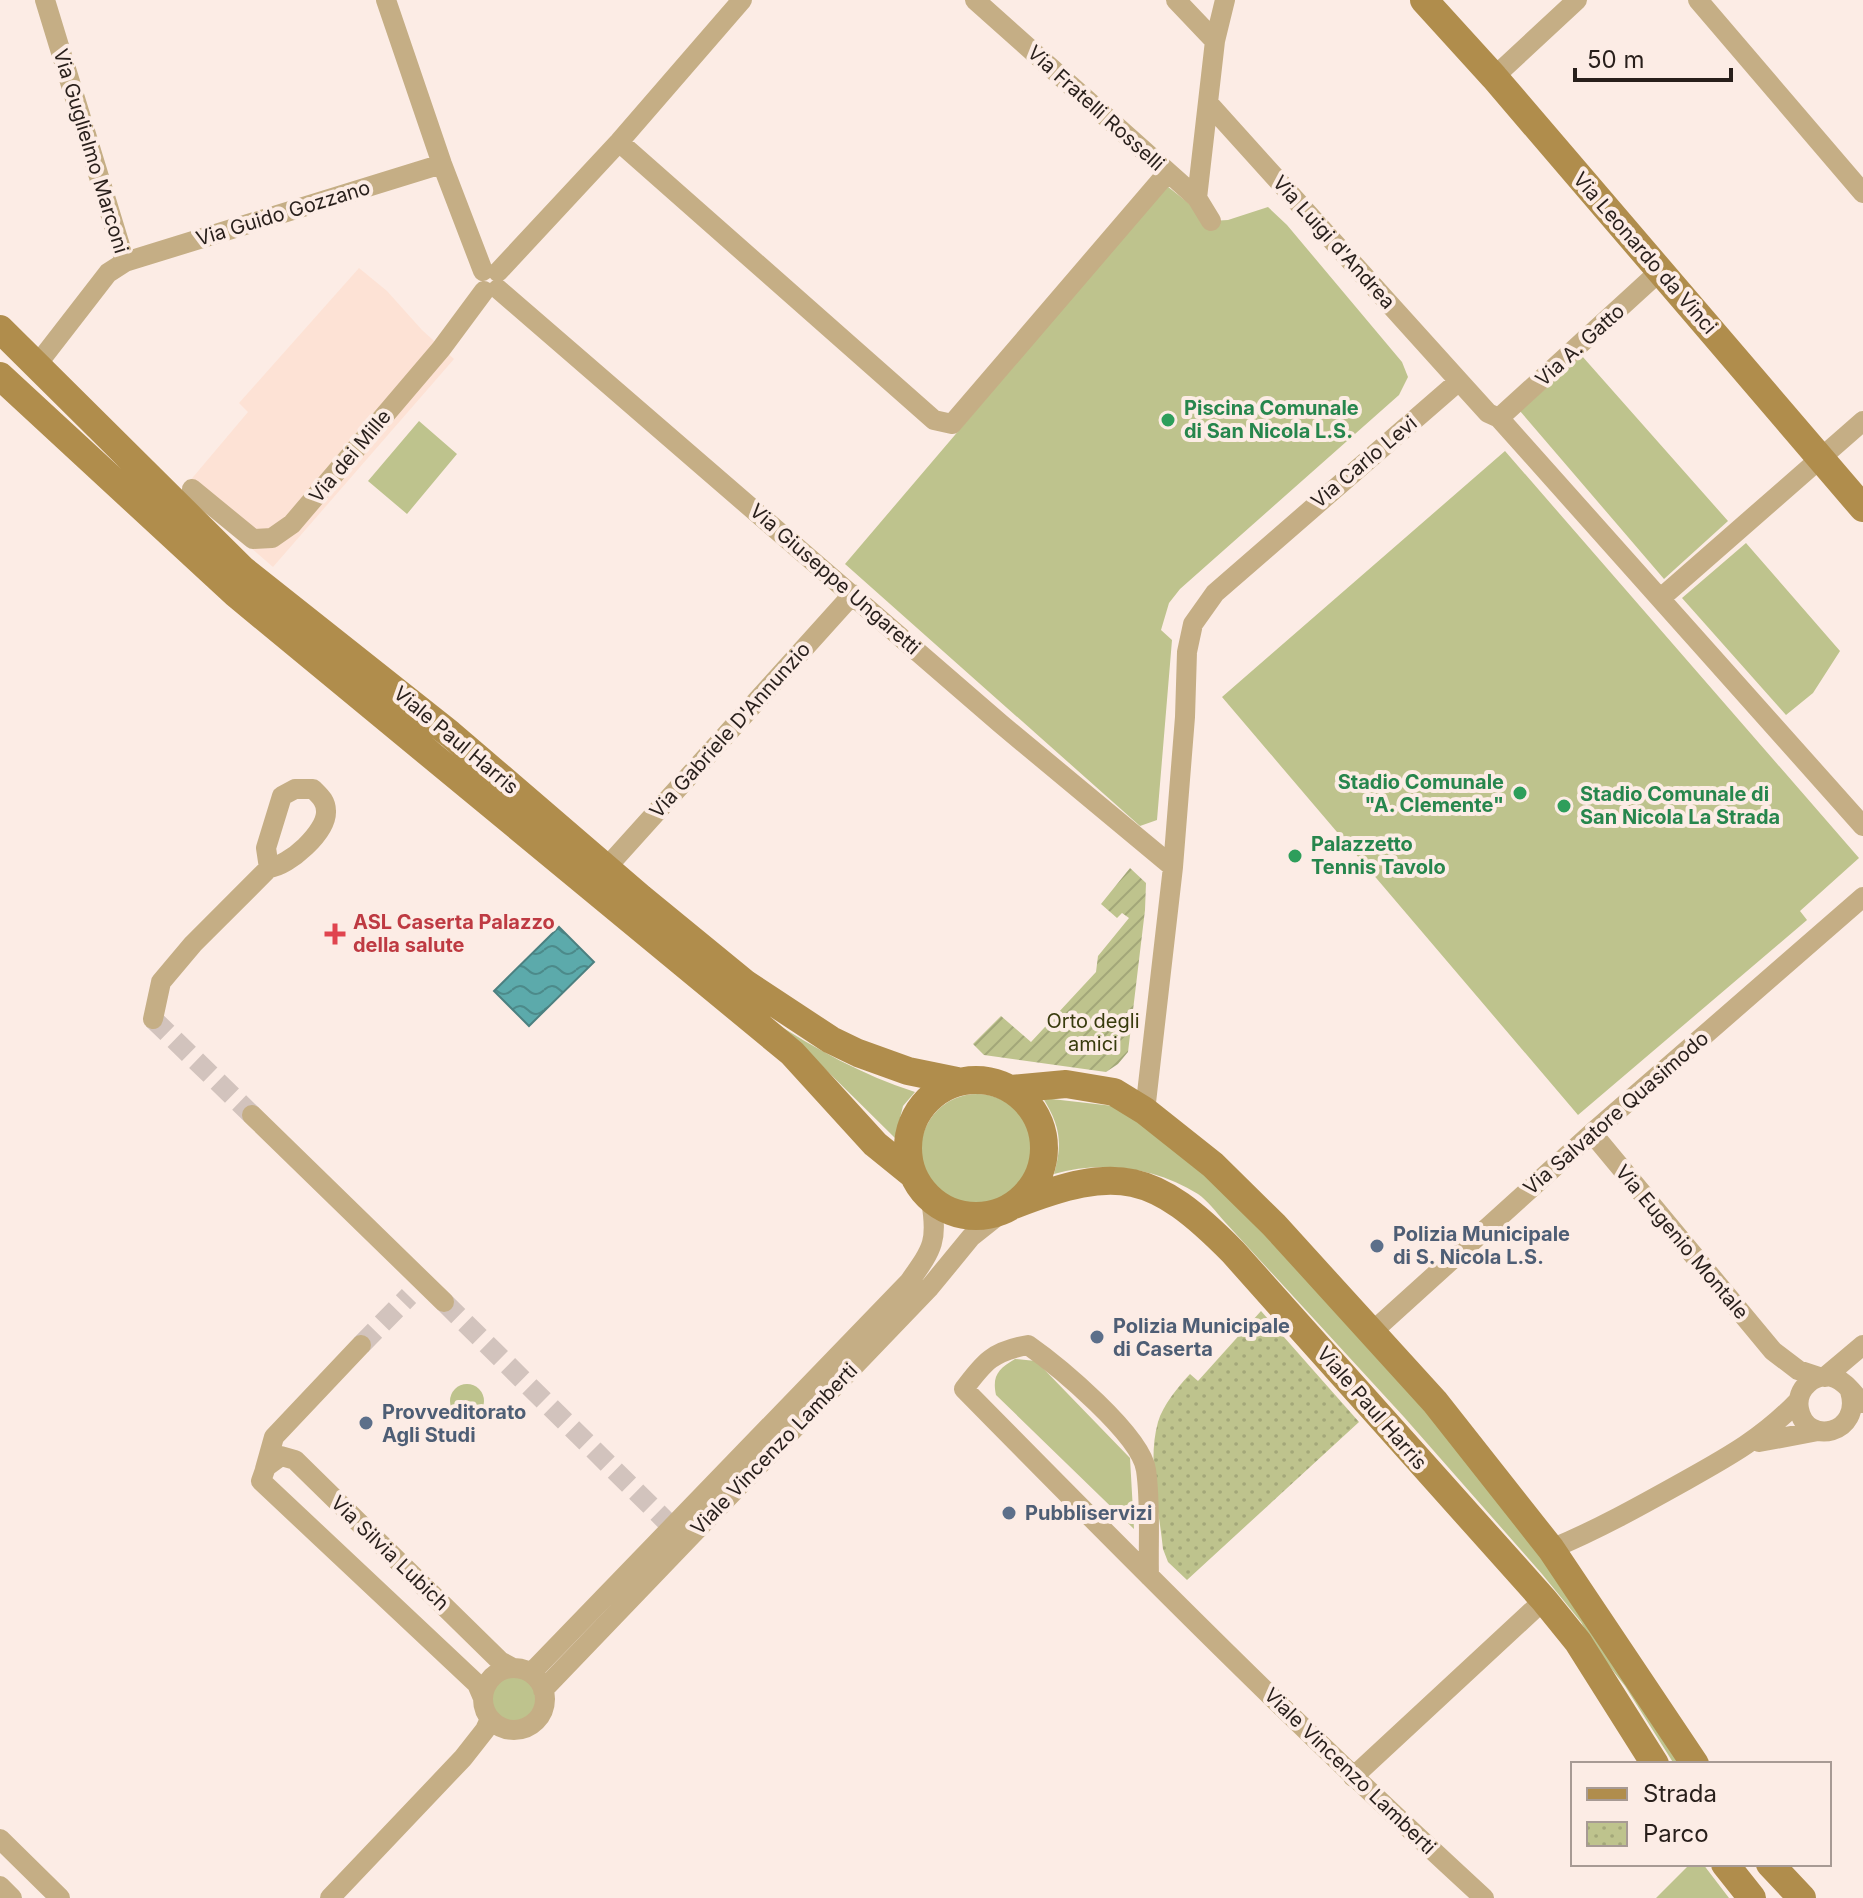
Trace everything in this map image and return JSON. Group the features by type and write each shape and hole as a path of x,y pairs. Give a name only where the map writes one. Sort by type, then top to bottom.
{"street":[{"name":"Via Guglielmo Marconi","path":"36,366 108,273 125,262 45,0"},
{"path":"386,0 442,164 491,281"},
{"name":"Via dei Mille","path":"192,489 253,539 272,538 292,524 441,349 491,281 619,142 742,0"},
{"name":"Via Fratelli Rosselli","path":"975,0 1197,198 1211,221"},
{"path":"1176,0 1215,41"},
{"path":"1197,198 1215,41 1225,0"},
{"name":"Via Leonardo da Vinci","path":"1424,0 1494,77 1863,508"},
{"path":"1494,77 1577,0"},
{"path":"1698,0 1863,193"},
{"name":"Via Luigi d'Andrea","path":"1209,104 1459,381"},
{"path":"619,142 934,420 952,424 1168,172"},
{"name":"Via Guido Gozzano","path":"125,262 442,164"},
{"name":"Via A. Gatto","path":"1499,418 1660,271"},
{"name":"Via Giuseppe Ungaretti","path":"491,281 1001,724 1173,867"},
{"name":"Viale Paul Harris","path":"0,329 242,569 450,734 746,984 831,1040 908,1071 957,1081 994,1081 1011,1089 1066,1084 1114,1092 1145,1111"},
{"name":"Viale Paul Harris","path":"0,376 236,594 792,1053 875,1144 912,1174 931,1200 959,1214 990,1215 1058,1188 1106,1180 1141,1183 1177,1200 1199,1217 1544,1600 1578,1642 1654,1762"},
{"path":"1459,381 1488,413 1499,418 1662,597 1863,826"},
{"name":"Via Carlo Levi","path":"1145,1111 1173,867 1187,652 1193,624 1215,593 1459,381"},
{"path":"1662,597 1863,421"},
{"name":"Via Gabriele D'Annunzio","path":"607,867 853,594"},
{"path":"153,1019 161,982 193,944 269,868"},
{"name":"Via Salvatore Quasimodo","path":"1372,1332 1592,1133 1863,897"},
{"path":"912,1174 907,1152 910,1129 920,1108 936,1092 957,1081"},
{"path":"1010,1207 1029,1192 1044,1156 1044,1136 1032,1109 1011,1089"},
{"path":"1145,1111 1213,1165 1274,1225 1435,1402 1551,1549 1694,1762"},
{"path":"252,1115 416,1289 444,1302"},
{"name":"Via Eugenio Montale","path":"1592,1133 1773,1351 1799,1398"},
{"name":"Viale Vincenzo Lamberti","path":"529,1677 909,1282 930,1253 936,1229 931,1200"},
{"name":"Viale Vincenzo Lamberti","path":"529,1677 930,1287 971,1237 1010,1207"},
{"path":"265,1469 274,1437 361,1345"},
{"name":"Viale Vincenzo Lamberti","path":"1149,1576 1146,1467 1132,1439 1054,1364 1028,1345 1003,1349 982,1364 964,1389 1149,1576 1353,1777 1484,1898"},
{"path":"1551,1549 1637,1508 1751,1444 1779,1422 1810,1381 1822,1377 1863,1345"},
{"path":"1799,1398 1803,1421 1827,1430 1850,1418 1853,1409 1853,1359 1863,1345"},
{"name":"Via Eugenio Montale","path":"1773,1351 1798,1370 1822,1377"},
{"path":"1822,1377 1837,1379 1853,1393"},
{"path":"1751,1444 1827,1430 1863,1430"},
{"name":"Via Silvia Lubich","path":"483,1698 477,1684 261,1481 265,1469 281,1456 295,1460 500,1661 529,1677"},
{"path":"1353,1777 1544,1600"},
{"path":"495,1675 529,1677 545,1700 537,1719 519,1730 499,1724 483,1698 485,1689 495,1675"},
{"path":"330,1898 499,1724"},
{"path":"0,1839 60,1898"},
{"path":"1727,1866 1752,1898"},
{"path":"1772,1866 1802,1898"},
{"path":"0,1886 12,1898"}],"shaded area":[{"path":"359,268 387,291 422,330 454,359 273,567 183,489 248,412 239,403"}],"green space":[{"name":"Piscina Comunale di San Nicola L.S.","path":"1167,186 1211,221 1228,220 1268,207 1287,225 1402,362 1408,377 1399,395 1180,589 1169,603 1161,630 1172,640 1157,820 1140,826 845,564"},
{"path":"1582,356 1728,521 1664,579 1520,411"},
{"path":"419,421 457,454 407,514 368,481"},
{"name":"Stadio Comunale di San Nicola La Strada","path":"1505,451 1859,858 1800,911 1807,920 1578,1115 1222,697"},
{"path":"1746,543 1840,651 1813,693 1786,715 1682,598"},
{"name":"Orto degli amici","path":"1130,868 1146,883 1128,1052 1106,1072 984,1055 973,1044 1001,1016 1031,1042 1096,972 1098,956 1129,918 1122,913 1117,918 1101,904"},
{"path":"769,1019 876,1078 915,1092 903,1106 895,1138 807,1051"},
{"path":"977,1094 998,1098 1016,1111 1029,1129 1033,1150 1029,1171 1016,1189 998,1202 977,1206 956,1202 938,1189 925,1171 921,1150 925,1129 938,1111 956,1098"},
{"path":"1043,1098 1122,1107 1156,1125 1344,1314 1517,1519 1685,1762 1673,1762 1625,1686 1595,1648 1581,1622 1542,1574 1209,1203 1181,1185 1146,1172 1090,1167 1054,1174 1059,1143 1053,1117"},
{"path":"1261,1311 1359,1422 1187,1580 1168,1562 1163,1549 1154,1469 1158,1422 1167,1403 1190,1374 1198,1381"},
{"path":"1015,1359 1036,1361 1130,1458 1134,1529 996,1395 998,1374"},
{"path":"467,1384 479,1389 484,1401 479,1413 467,1418 455,1413 450,1401 455,1389"},
{"path":"514,1676 531,1683 538,1700 531,1717 514,1724 497,1717 490,1700 497,1683"},
{"path":"1688,1866 1705,1866 1729,1898 1656,1898"}],"water":[{"path":"559,927 594,962 529,1026 494,991"}],"tunnel":[{"path":"153,1019 252,1115"},
{"path":"361,1345 409,1296"},
{"path":"444,1302 672,1527"}],"place":[{"name":"Piscina Comunale di San Nicola L.S.","path":"1168,420"},
{"name":"Stadio Comunale \"A. Clemente\"","path":"1520,793"},
{"name":"Stadio Comunale di San Nicola La Strada","path":"1564,806"},
{"name":"Palazzetto Tennis Tavolo","path":"1295,856"},
{"name":"ASL Caserta Palazzo della salute","path":"335,934"},
{"name":"Polizia Municipale di S. Nicola L.S.","path":"1377,1246"},
{"name":"Polizia Municipale di Caserta","path":"1097,1337"},
{"name":"Provveditorato Agli Studi","path":"366,1423"},
{"name":"Pubbliservizi","path":"1009,1513"}]}
